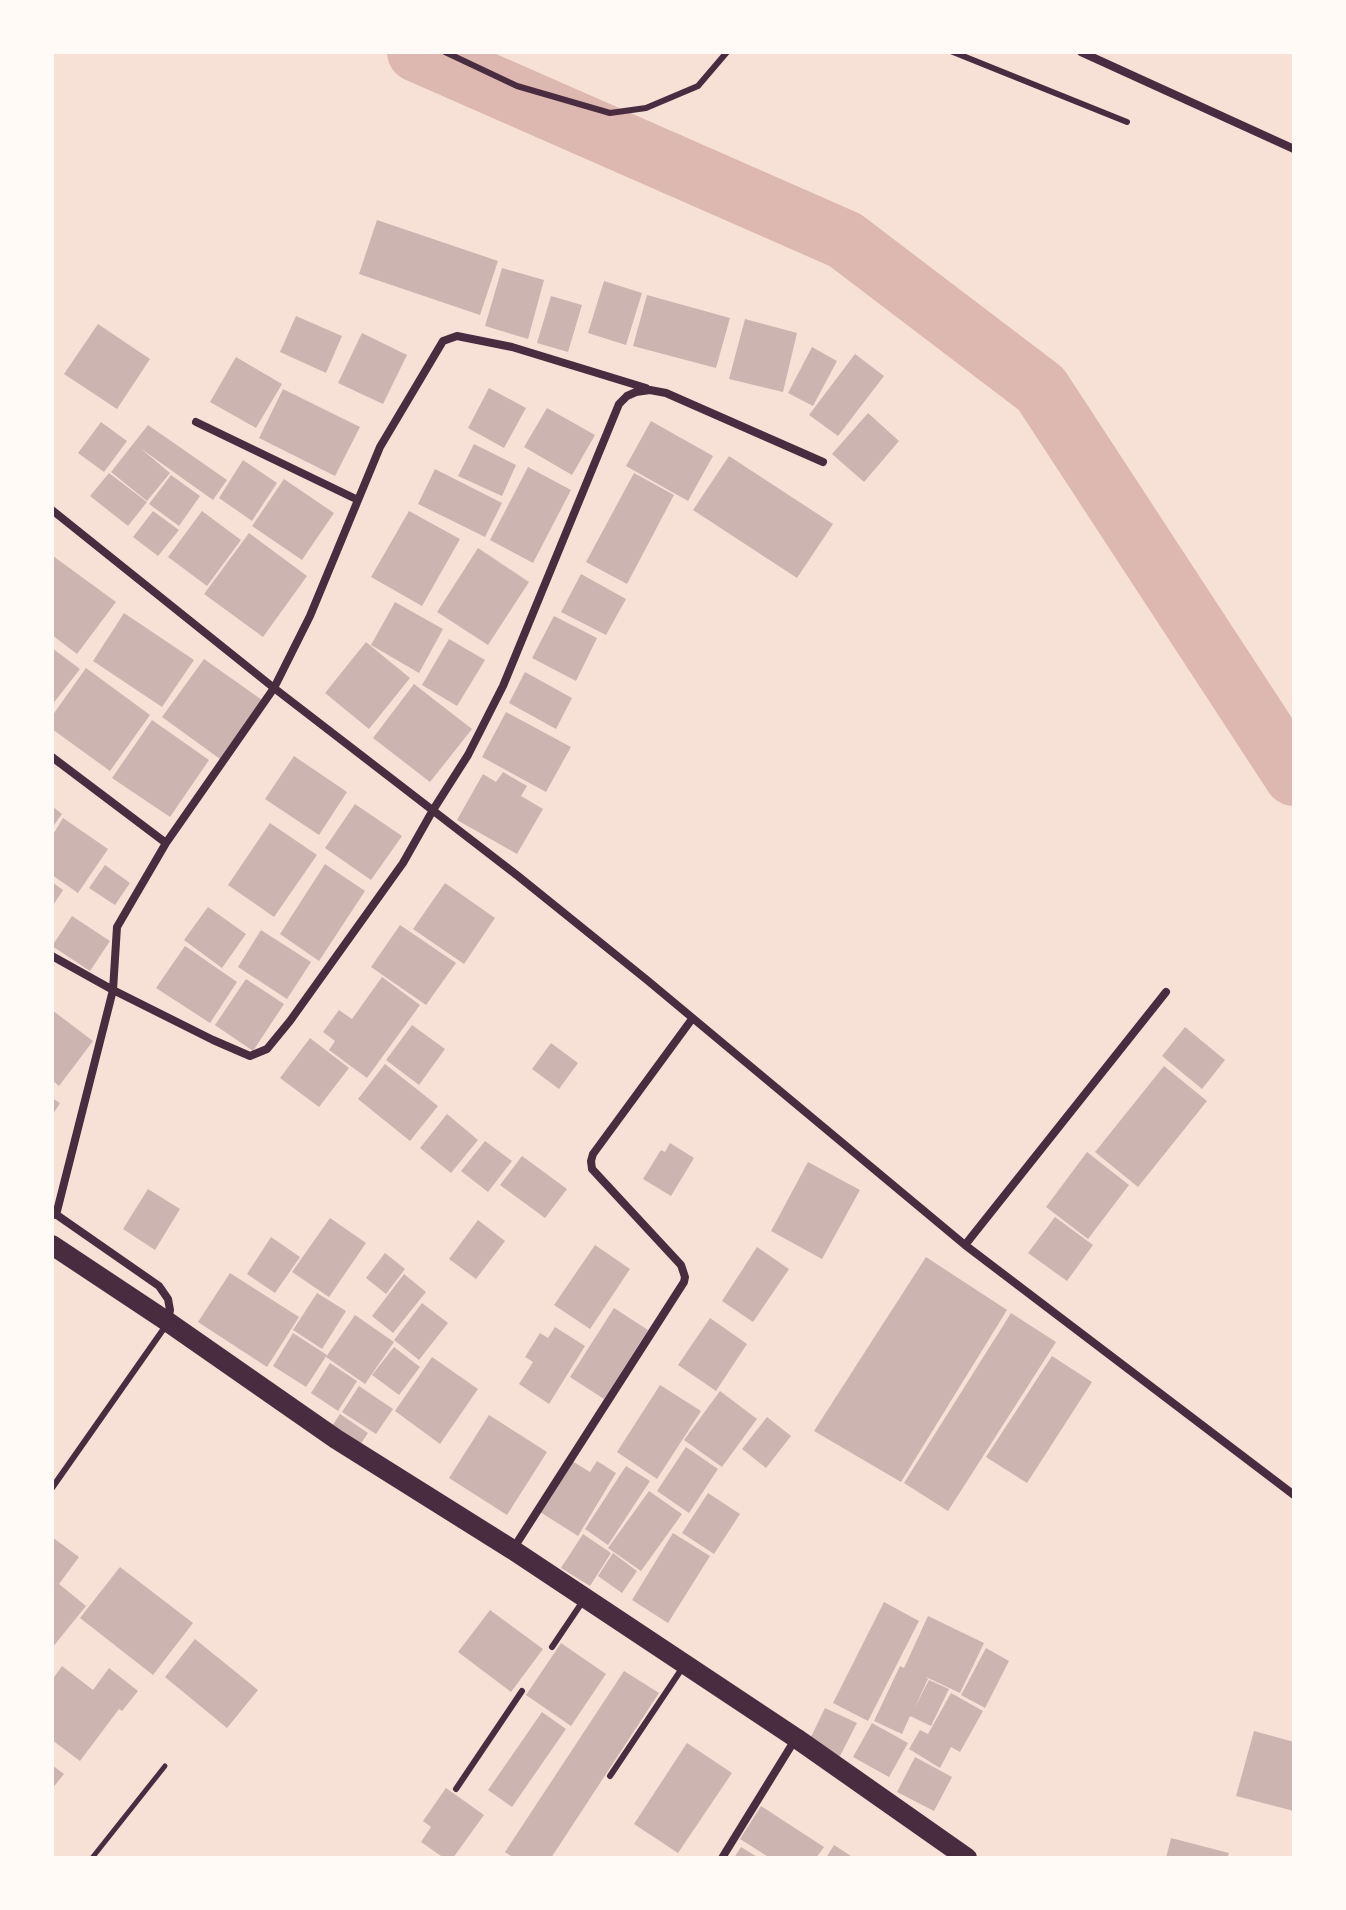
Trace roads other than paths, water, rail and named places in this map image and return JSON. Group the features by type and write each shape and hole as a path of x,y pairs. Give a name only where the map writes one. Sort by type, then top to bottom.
{"main road":[{"path":"56,1250 168,1322 336,1439 513,1550 796,1738 967,1858"}],"street":[{"path":"1081,52 1294,149"},
{"path":"168,1322 168,1299 159,1286 54,1213 113,990 117,927 166,843 274,688 310,616 380,447 443,341 457,336 512,347 666,393 823,462"},
{"path":"52,956 213,1040 250,1056 267,1049 403,863 468,755 503,686 619,404 627,396 650,390"},
{"path":"196,422 358,500"},
{"path":"52,510 635,970 965,1245 1294,1495"},
{"path":"52,757 166,843"},
{"path":"965,1245 1166,992"},
{"path":"513,1550 684,1282 681,1265 592,1169 591,1161 593,1154 692,1019"},
{"path":"722,1858 796,1738"}],"lane":[{"path":"445,52 517,86 610,113 646,108 698,86 727,52"},
{"path":"953,52 1127,122"},
{"path":"52,1488 168,1322"},
{"path":"552,1647 585,1598"},
{"path":"610,1776 685,1664"},
{"path":"456,1789 522,1691"}],"waterway":[{"path":"417,52 845,240 1041,389 1294,776"}]}
